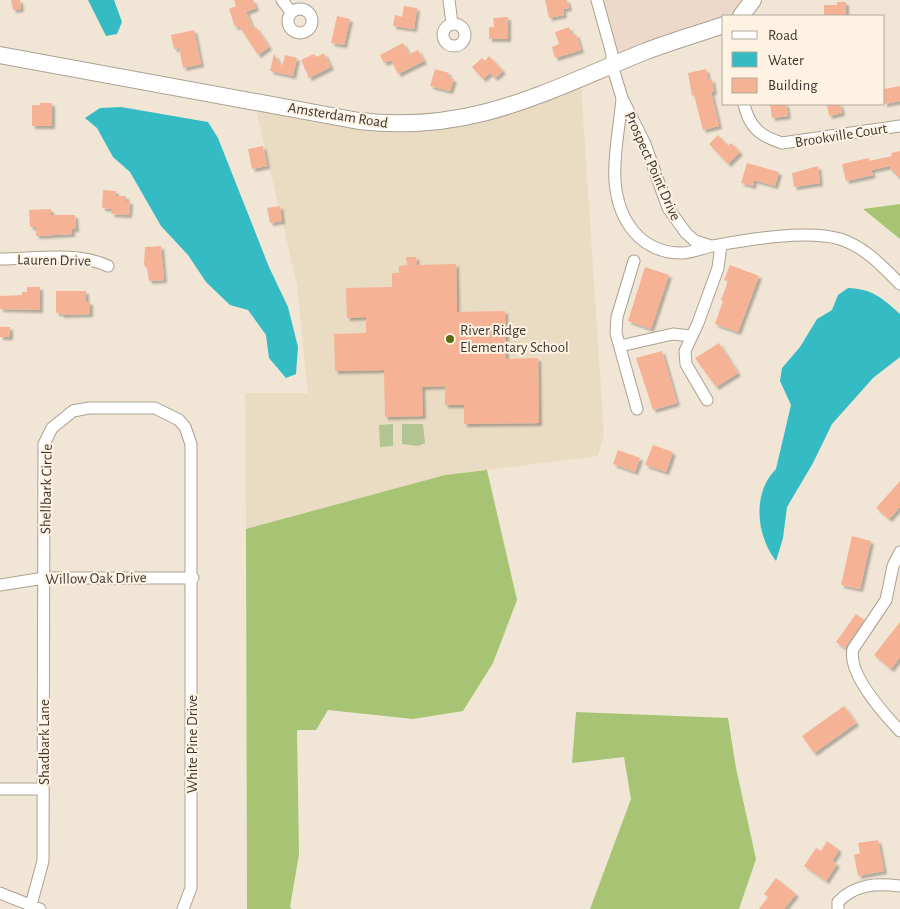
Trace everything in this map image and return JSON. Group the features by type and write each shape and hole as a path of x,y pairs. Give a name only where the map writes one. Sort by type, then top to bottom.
{"main road":[{"path":"742,15 753,0"},
{"name":"Amsterdam Road","path":"0,55 359,121 405,124 459,120 505,108 612,65 722,26"}],"street":[{"path":"282,0 292,12"},
{"path":"448,0 452,24"},
{"name":"Prospect Point Drive","path":"597,0 612,54 612,65 622,98 634,119 668,208 677,224 695,240 716,246"},
{"name":"Prospect Point Drive","path":"622,98 615,179 617,197 622,215 633,232 648,245 666,252 684,253 716,246 803,235 825,236 855,245 874,258 900,284"},
{"name":"Brookville Court","path":"744,105 752,126 765,138 782,143 900,126"},
{"path":"707,400 686,364 685,351 698,323 718,268 716,246"},
{"name":"Lauren Drive","path":"0,260 81,258 96,260 108,266"},
{"path":"634,261 617,317 616,333 637,409"},
{"path":"620,346 672,334 691,336"},
{"name":"Shellbark Circle","path":"44,578 44,444 47,435 58,420 73,411 89,408 155,408 172,415 185,427 189,435 192,453 193,578"},
{"path":"900,552 893,566 886,600 853,649 851,655 862,682 900,731"},
{"name":"Willow Oak Drive","path":"0,585 44,578 193,578"},
{"name":"Shadbark Lane","path":"36,907 43,861 44,578"},
{"name":"White Pine Drive","path":"183,909 191,888 193,578"},
{"path":"0,788 43,788"},
{"path":"838,909 838,902 853,889 884,884 900,886"},
{"path":"0,893 36,907"}],"shaded area":[{"path":"597,0 753,0 742,15 722,15 722,26 612,65"},
{"name":"River Ridge Elementary School","path":"581,85 604,434 598,456 445,475 246,529 245,393 308,393 297,285 254,101 405,124"}],"green space":[{"path":"900,204 900,239 863,209"},
{"path":"393,424 393,446 380,447 379,425"},
{"path":"402,424 423,424 425,443 418,446 402,444"},
{"path":"487,470 517,600 493,663 463,711 413,719 328,710 316,730 297,730 299,854 290,907 292,909 247,909 246,529 445,475"},
{"path":"576,712 728,718 736,768 756,859 739,909 590,909 631,799 624,757 572,763"}],"water":[{"path":"88,0 114,0 122,22 117,34 106,36"},
{"path":"121,107 208,122 218,138 269,267 288,307 298,347 296,374 286,378 269,358 266,335 248,310 230,305 206,282 188,255 161,226 130,172 113,157 97,128 85,118 100,108"},
{"path":"848,288 864,290 877,295 900,314 900,357 873,378 832,424 813,463 787,507 783,538 776,561 764,539 761,527 760,502 768,479 776,469 791,405 780,381 782,368 800,347 817,319 832,310 838,295"}],"building":[{"path":"11,0 20,0 21,9 13,10"},
{"path":"234,0 253,0 256,8 246,12 253,29 256,27 269,47 258,55 239,26 235,27 229,9 236,6"},
{"path":"545,0 567,0 569,8 563,9 564,15 549,18"},
{"path":"837,2 846,2 846,15 824,15 824,5 837,5"},
{"path":"404,6 417,8 414,29 393,26 395,15 402,17"},
{"path":"337,16 350,19 344,45 331,43"},
{"path":"508,17 508,39 489,39 489,27 494,27 493,18"},
{"path":"569,27 572,35 576,34 581,50 555,58 552,47 559,44 555,32"},
{"path":"194,30 201,64 183,68 179,48 174,49 171,35"},
{"path":"403,43 409,54 418,50 424,61 398,74 391,60 384,63 380,55"},
{"path":"324,53 331,67 309,78 301,60 314,54 317,57"},
{"path":"274,54 282,67 285,55 297,58 293,76 270,71"},
{"path":"489,56 503,71 495,78 490,73 483,79 472,67 482,58 485,61"},
{"path":"435,69 449,73 448,77 454,79 450,91 430,86"},
{"path":"706,69 708,80 712,79 714,92 711,92 719,126 703,130 694,95 692,96 688,73"},
{"path":"900,86 900,101 885,104 885,89"},
{"path":"40,103 52,103 52,126 32,126 32,105 40,105"},
{"path":"770,105 786,105 788,116 772,118"},
{"path":"827,105 840,105 842,113 829,116"},
{"path":"718,135 728,146 731,143 740,152 728,164 709,144"},
{"path":"263,146 267,166 252,169 248,149"},
{"path":"900,151 900,176 896,176 895,171 891,171 890,166 871,170 873,175 846,181 842,164 869,158 869,161 892,156 891,153"},
{"path":"747,163 779,172 775,186 754,180 753,186 741,183"},
{"path":"818,166 820,183 794,187 792,173"},
{"path":"103,190 116,191 116,196 126,196 126,201 130,201 129,215 111,214 112,209 102,208"},
{"path":"280,206 282,221 270,223 267,208"},
{"path":"51,209 51,215 75,215 76,229 72,229 72,234 36,236 36,227 30,227 29,210"},
{"path":"161,246 164,280 149,281 147,268 144,265 145,247"},
{"name":"River Ridge Elementary School","path":"406,257 416,257 417,265 456,264 457,312 505,311 506,359 538,358 539,423 464,424 464,405 445,405 445,386 422,387 423,416 385,417 384,370 335,371 334,334 366,333 366,317 347,318 346,288 392,287 392,273 399,273 399,266 407,265"},
{"path":"730,265 759,276 738,332 715,324 728,281 724,280"},
{"path":"645,267 669,275 651,329 628,321"},
{"path":"27,287 40,287 40,310 0,309 0,296 22,295 22,292 27,292"},
{"path":"56,291 86,291 86,302 90,302 90,314 61,315 61,313 56,313"},
{"path":"0,327 10,327 10,337 0,337"},
{"path":"719,343 738,373 716,387 695,358"},
{"path":"662,351 677,403 653,410 636,358"},
{"path":"653,445 673,452 666,472 645,465"},
{"path":"618,450 640,458 635,472 613,464"},
{"path":"900,481 900,507 889,519 876,508"},
{"path":"852,536 871,541 860,589 841,585"},
{"path":"856,614 864,620 845,648 836,642"},
{"path":"900,622 900,657 891,669 874,655"},
{"path":"844,706 856,723 814,753 802,736"},
{"path":"878,840 884,871 858,876 854,855 860,853 858,843"},
{"path":"827,841 838,849 838,852 832,861 837,864 826,881 804,866 816,848 821,851"},
{"path":"776,878 796,894 784,909 759,909 768,897 764,894"}],"place":[{"name":"River Ridge Elementary School","path":"450,339"}]}
